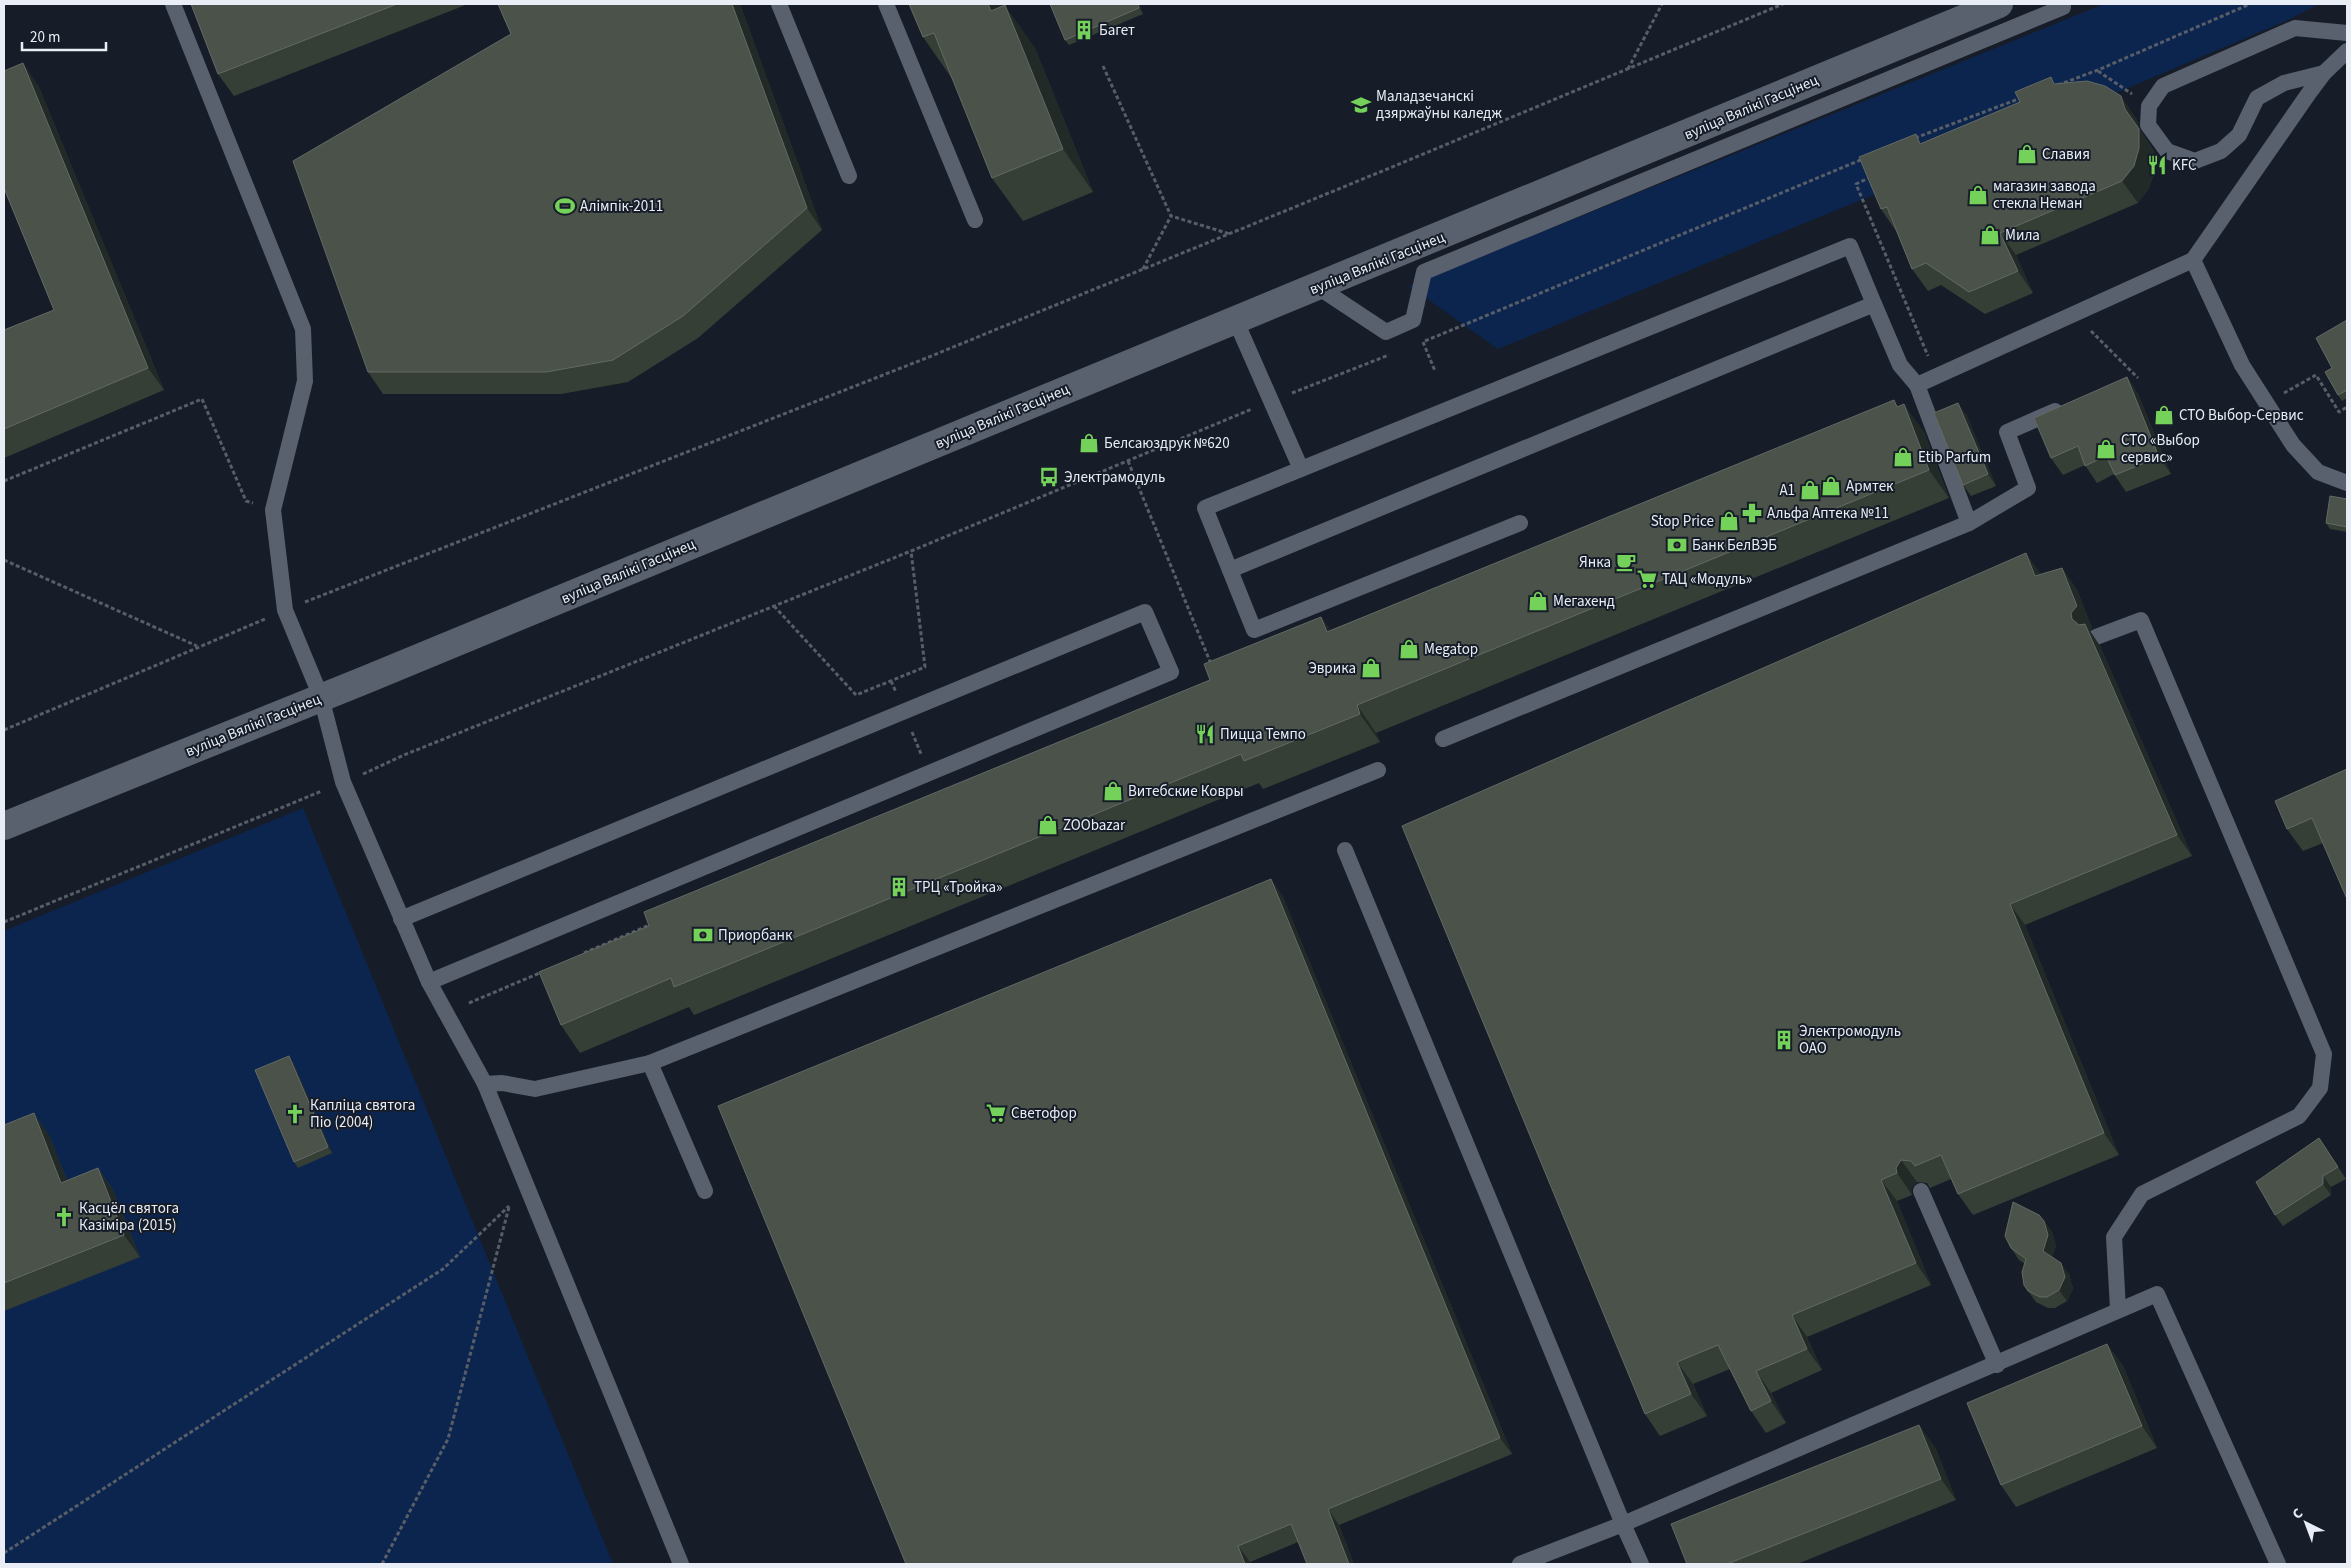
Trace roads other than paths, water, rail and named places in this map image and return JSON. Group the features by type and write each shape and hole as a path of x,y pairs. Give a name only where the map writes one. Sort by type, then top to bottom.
{"main road":[{"name":"вуліца Вялікі Гасцінец","path":"4,826 1235,319 1318,288 1999,4"}],"lane":[{"path":"173,4 303,330 305,381 273,510 285,610 321,697 342,782 429,982 485,1084 681,1564"},
{"path":"779,4 849,176"},
{"path":"886,4 975,220"},
{"path":"1318,288 1386,332 1413,320 1424,272 2064,7 2063,4"},
{"path":"2324,73 2284,83 2257,98 2239,135 2222,151 2194,161 2167,151 2148,126 2149,106 2163,86 2295,28 2347,33"},
{"path":"1916,385 2193,260 2324,73 2347,51"},
{"path":"1520,523 1254,630 1205,508 1850,246 1900,366 1916,385 1969,523"},
{"path":"2193,260 2242,365 2293,445 2318,472 2347,483"},
{"path":"1230,570 1874,304"},
{"path":"1235,319 1301,470"},
{"path":"1443,739 1969,523 2028,488 2007,432 2069,405"},
{"path":"401,919 1145,612 1171,672 429,982"},
{"path":"2096,637 2141,620 2324,1054 2320,1088 2299,1116 2142,1194 2114,1237 2118,1309"},
{"path":"485,1084 502,1082 535,1089 650,1063 1378,770"},
{"path":"1345,850 1641,1564"},
{"path":"650,1063 705,1191"},
{"path":"1921,1191 1996,1365"},
{"path":"1520,1564 1623,1524 1996,1365 2118,1309 2157,1294 2278,1564"}],"place":[{"name":"Багет","path":"1084,30"},
{"name":"Маладзечанскі дзяржаўны каледж","path":"1361,105"},
{"name":"Славия","path":"2027,154"},
{"name":"KFC","path":"2157,165"},
{"name":"магазин завода стекла Неман","path":"1978,195"},
{"name":"Алімпік-2011","path":"565,206"},
{"name":"Мила","path":"1990,235"},
{"name":"СТО Выбор-Сервис","path":"2164,415"},
{"name":"Белсаюздрук №620","path":"1089,443"},
{"name":"СТО «Выбор сервис»","path":"2106,449"},
{"name":"Etib Parfum","path":"1903,457"},
{"name":"Электрамодуль","path":"1049,477"},
{"name":"Армтек","path":"1831,486"},
{"name":"A1","path":"1810,490"},
{"name":"Альфа Аптека №11","path":"1752,513"},
{"name":"Stop Price","path":"1729,521"},
{"name":"Банк БелВЭБ","path":"1677,545"},
{"name":"Янка","path":"1626,562"},
{"name":"ТАЦ «Модуль»","path":"1647,579"},
{"name":"Мегахенд","path":"1538,601"},
{"name":"Megatop","path":"1409,649"},
{"name":"Эврика","path":"1371,668"},
{"name":"Пицца Темпо","path":"1205,734"},
{"name":"Витебские Ковры","path":"1113,791"},
{"name":"ZOObazar","path":"1048,825"},
{"name":"ТРЦ «Тройка»","path":"899,887"},
{"name":"Приорбанк","path":"703,935"},
{"name":"Электромодуль ОАО","path":"1784,1040"},
{"name":"Светофор","path":"996,1113"},
{"name":"Капліца святога Піо (2004)","path":"295,1114"},
{"name":"Касцёл святога Казіміра (2015)","path":"64,1217"}]}
